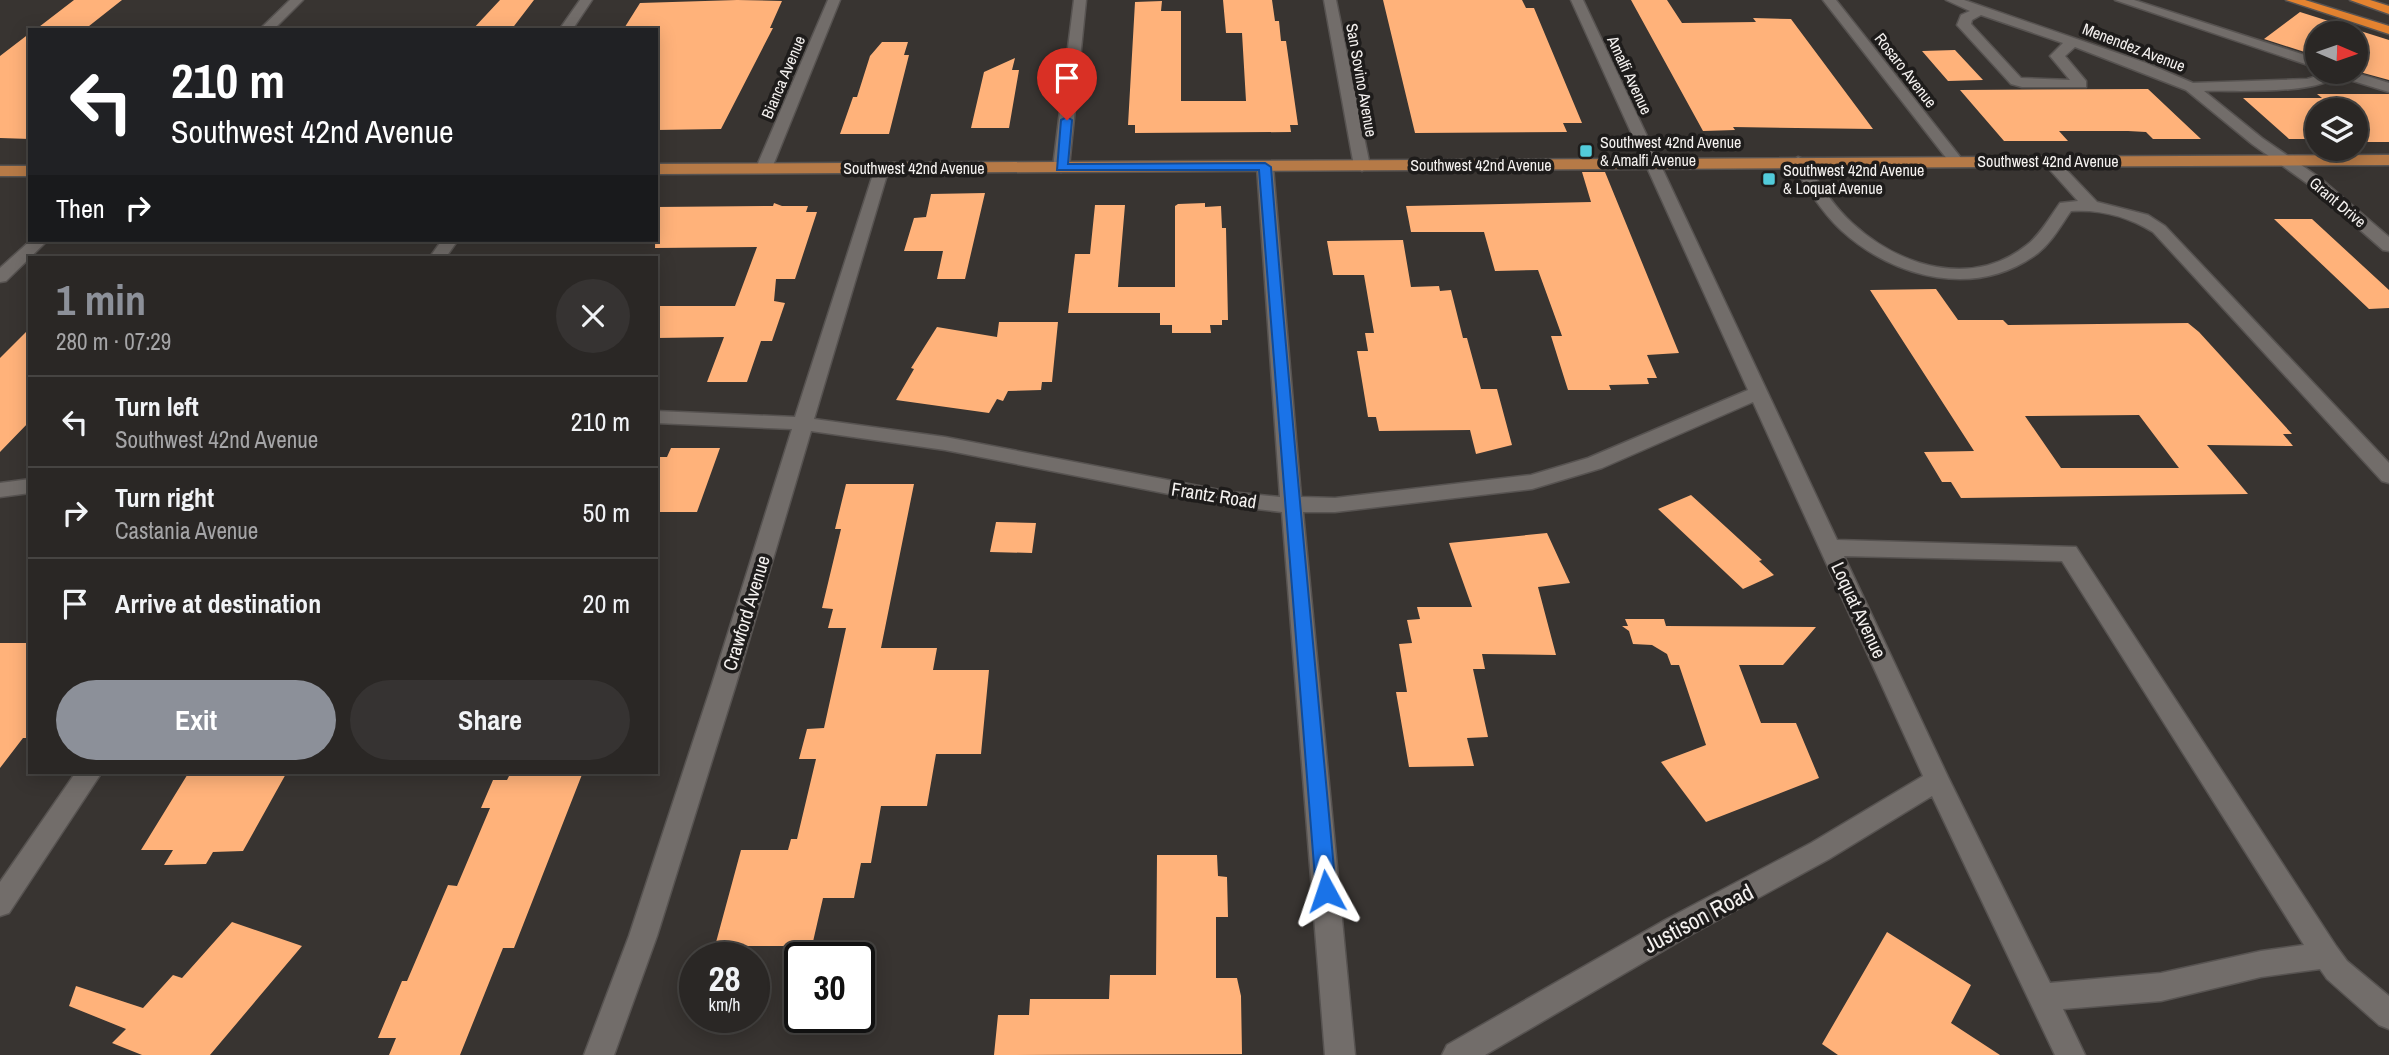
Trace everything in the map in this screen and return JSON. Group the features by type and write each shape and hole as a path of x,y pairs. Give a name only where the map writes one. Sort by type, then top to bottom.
{"highway":[{"path":"2292,0 2389,30"},
{"path":"2362,1 2389,10"}],"main road":[{"name":"Southwest 42nd Avenue","path":"658,169 2389,160"},
{"path":"0,171 28,172"}],"street":[{"path":"267,28 297,0"},
{"path":"566,28 586,0"},
{"name":"Bianca Avenue","path":"764,168 834,0"},
{"path":"1061,167 1080,0"},
{"name":"San Sovino Avenue","path":"1330,0 1362,166"},
{"name":"Amalfi Avenue","path":"1577,0 1652,163"},
{"name":"Rosaro Avenue","path":"1829,0 1955,161"},
{"name":"Menendez Avenue","path":"1952,0 2159,73 2191,87 2257,141 2286,160"},
{"path":"2121,0 2305,60"},
{"path":"1980,10 1966,18 1964,25 2017,81 2022,83 2081,84 2057,56 2073,42"},
{"path":"2368,81 2389,88"},
{"path":"2191,87 2305,83"},
{"name":"Grant Drive","path":"2286,160 2329,193 2389,246"},
{"path":"2050,161 2091,205"},
{"path":"1798,162 1830,209 1863,240 1909,266 1944,275 1978,275 2003,269 2035,247 2066,206 2091,205 2142,218 2159,229 2389,476"},
{"name":"Loquat Avenue","path":"1652,163 1937,780 2070,1055"},
{"path":"1265,167 1340,1055"},
{"name":"Crawford Avenue","path":"599,1055 643,936 716,711 813,383 881,168"},
{"path":"0,277 38,242"},
{"name":"Frantz Road","path":"658,417 743,419 803,424 909,438 1230,499 1292,505 1335,505 1464,492 1554,477 1619,454 1758,393"},
{"path":"0,490 28,486"},
{"path":"1830,548 2068,553 2326,955 2337,970 2389,1015"},
{"path":"0,904 89,774"},
{"name":"Justison Road","path":"1457,1055 1675,929 1820,851 1937,780"},
{"path":"2043,997 2161,987 2261,964 2326,955"}],"building":[{"path":"74,0 122,0 87,28 38,28"},
{"path":"500,0 534,0 513,28 474,28"},
{"path":"1223,0 1272,0 1275,21 1279,21 1281,41 1286,41 1298,125 1290,125 1291,132 1135,133 1135,125 1128,125 1135,2 1162,1 1161,11 1181,11 1181,101 1246,101 1242,33 1226,33"},
{"path":"1383,0 1522,0 1526,8 1534,8 1582,123 1563,123 1567,132 1415,133"},
{"path":"1631,0 1667,0 1682,23 1756,22 1753,18 1791,19 1873,129 1733,127 1735,130 1703,131"},
{"path":"782,1 770,28 773,28 721,129 658,130 658,28 624,28 640,3"},
{"path":"2300,12 2329,21 2305,21 2305,52 2264,39"},
{"path":"2368,33 2389,40 2389,80 2368,74"},
{"path":"28,35 28,139 0,138 0,56"},
{"path":"882,42 908,42 904,55 909,55 889,134 840,134 853,97 857,97 870,56"},
{"path":"1955,50 1983,80 1948,81 1922,51"},
{"path":"1015,58 1012,70 1019,70 1009,128 971,128 984,72"},
{"path":"2148,89 2201,139 2153,139 2146,132 2059,131 2068,141 2004,141 1960,90"},
{"path":"2317,94 2389,94 2389,142 2368,142 2368,98 2322,98"},
{"path":"2243,98 2305,98 2305,139 2289,139"},
{"path":"1582,172 1605,172 1679,353 1647,355 1657,378 1647,378 1649,384 1609,385 1611,390 1568,390 1551,336 1562,336 1538,270 1495,271 1484,232 1411,232 1406,206 1591,202"},
{"path":"985,193 965,279 937,279 943,251 904,251 914,218 926,217 931,194"},
{"path":"774,203 782,206 808,206 806,212 817,212 795,279 776,279 774,301 785,303 772,341 761,341 747,382 707,382 724,337 658,338 658,306 735,306 757,247 655,248 655,242 658,242 658,207 773,206"},
{"path":"1205,203 1205,207 1221,206 1222,228 1226,228 1228,320 1222,320 1222,325 1210,325 1211,333 1172,333 1172,325 1160,325 1160,313 1068,313 1075,254 1090,254 1095,205 1125,205 1118,287 1175,287 1175,206"},
{"path":"2274,219 2312,219 2389,290 2389,308 2369,309"},
{"path":"1403,240 1411,287 1439,286 1440,291 1451,290 1463,338 1467,338 1481,389 1497,389 1512,445 1476,454 1470,430 1379,431 1376,417 1368,417 1357,351 1368,351 1365,333 1374,333 1364,275 1333,275 1327,241"},
{"path":"1936,289 1958,320 2003,320 2008,325 2188,323 2292,434 2283,434 2293,446 2207,445 2248,494 1961,498 1951,482 1942,482 1924,452 1974,451 1870,290","holes":["2139,415 2179,468 2061,468 2025,416"]},
{"path":"999,322 1058,322 1052,382 1042,382 1041,390 1008,391 1003,401 997,399 989,413 896,400 914,369 911,368 937,327 997,337"},
{"path":"28,330 28,423 0,452 0,358"},
{"path":"671,448 720,448 697,512 658,512 658,457 667,457"},
{"path":"846,484 914,484 881,648 937,648 933,670 989,670 981,754 936,754 927,806 881,806 871,863 861,863 854,898 823,898 813,942 784,942 784,946 770,946 770,942 716,942 741,850 788,850 791,839 797,839 816,759 799,759 807,729 824,728 846,628 828,628 833,609 822,608 841,529 835,529"},
{"path":"1691,495 1762,560 1759,561 1774,575 1743,589 1658,509"},
{"path":"996,522 1036,523 1032,553 990,552"},
{"path":"1547,533 1570,583 1538,587 1556,655 1482,654 1485,669 1473,669 1488,737 1467,738 1474,766 1409,767 1396,692 1407,692 1399,644 1412,643 1407,620 1420,619 1417,607 1472,607 1449,543"},
{"path":"1625,619 1664,619 1666,626 1816,627 1783,665 1739,665 1761,723 1796,723 1819,778 1706,822 1661,762 1706,745 1679,665 1671,665 1667,654 1652,645 1633,644 1629,631 1622,626 1628,626"},
{"path":"0,643 28,643 28,738 23,738 0,768"},
{"path":"188,774 286,774 243,851 213,852 206,864 164,865 173,850 141,850"},
{"path":"510,774 582,774 514,948 503,948 460,1055 389,1055 396,1038 378,1038 402,981 407,981 448,885 457,886 490,808 481,808 493,780 507,780"},
{"path":"1157,855 1217,855 1218,876 1227,877 1228,917 1216,917 1216,978 1237,978 1241,996 1242,1054 994,1055 998,1015 1029,1015 1030,999 1109,999 1110,975 1156,975"},
{"path":"232,922 302,946 210,1055 142,1055 112,1043 126,1029 69,1006 76,986 143,1008 173,975 182,978"},
{"path":"1887,932 1971,985 1951,1023 2000,1055 1838,1055 1822,1044"}],"place":[{"name":"Southwest 42nd Avenue & Amalfi Avenue","path":"1586,151"},
{"name":"Southwest 42nd Avenue & Loquat Avenue","path":"1769,179"}],"route":[{"path":"1067,120 1061,167 1265,167 1288,475 1296,535 1326,891"}]}
